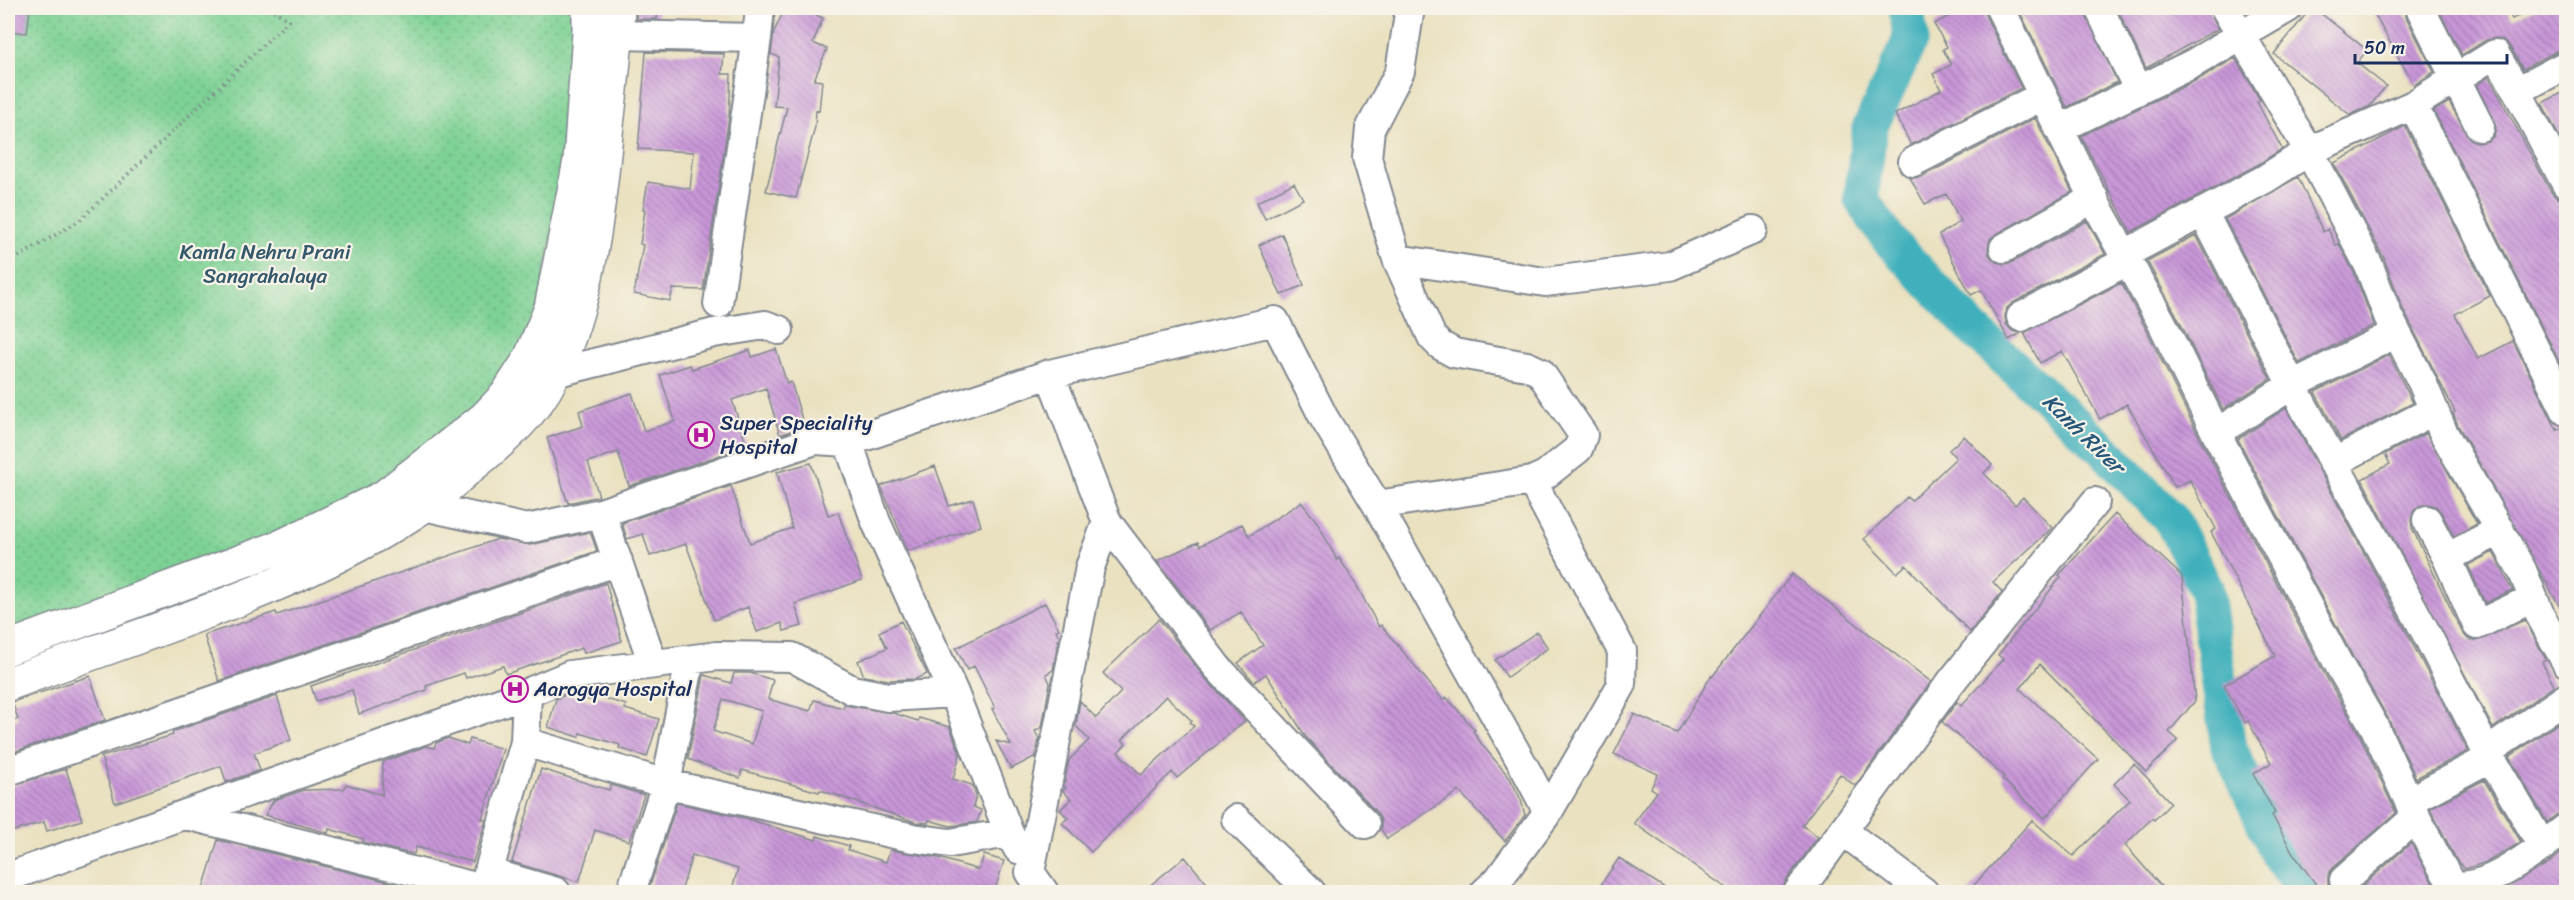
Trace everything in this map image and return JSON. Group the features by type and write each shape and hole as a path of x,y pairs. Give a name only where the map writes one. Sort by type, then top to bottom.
{"main road":[{"path":"8,648 280,547 384,497 485,418 506,396 534,349 551,308 580,161 589,33 588,8"},
{"path":"8,684 225,604 323,564 423,505 504,439 525,417 554,373 575,322 591,254 601,183 617,21"}],"street":[{"path":"718,304 760,8"},
{"path":"1377,505 1532,481 1545,475 1578,449 1583,435 1540,372 1527,366 1454,352 1440,345 1432,337 1397,259 1367,158 1370,129 1401,71 1410,8"},
{"path":"2000,8 2094,198 2161,321 2216,433 2338,665 2374,726 2412,809 2452,882 2458,887 2472,889 2510,885 2543,847 2566,828"},
{"path":"2099,8 2138,89"},
{"path":"2225,8 2309,151 2369,266 2396,333 2443,432 2522,570 2541,617 2566,662"},
{"path":"2059,129 2192,64 2288,8"},
{"path":"2420,8 2480,127"},
{"path":"617,21 757,38"},
{"path":"2021,317 2309,151 2413,105 2495,54 2566,184"},
{"path":"2517,91 2566,65"},
{"path":"1912,162 2042,96"},
{"path":"2413,105 2566,411"},
{"path":"2004,248 2094,198"},
{"path":"2203,212 2292,385 2424,629 2488,755 2543,847"},
{"path":"1397,259 1545,282 1670,266 1753,230"},
{"path":"384,497 527,529 601,513 815,440 848,442 1050,374 1275,321 1324,418 1377,505 1548,812"},
{"path":"554,373 714,333 765,325 779,330"},
{"path":"2216,433 2292,385 2396,333"},
{"path":"1050,374 1107,522 1217,667 1365,824"},
{"path":"2334,463 2434,410"},
{"path":"848,442 876,522 954,693 1009,833 1033,886"},
{"path":"1485,892 1498,880 1548,812 1622,686 1622,651 1532,481"},
{"path":"1798,892 1951,682 2095,502"},
{"path":"601,513 653,664"},
{"path":"2427,520 2477,625 2533,598"},
{"path":"1033,886 1090,567 1107,522"},
{"path":"2447,558 2500,530"},
{"path":"8,771 618,561"},
{"path":"8,877 527,693 570,675 717,656 792,657 852,690 888,698 954,693"},
{"path":"631,892 666,784 690,660"},
{"path":"485,884 525,742 527,693"},
{"path":"2344,880 2412,809 2566,699"},
{"path":"525,742 666,784 922,839 950,843 1009,833"},
{"path":"186,815 485,884 556,892"},
{"path":"1236,819 1311,892"},
{"path":"1842,831 1924,892"}],"path":[{"path":"8,263 79,221 289,20 270,8"}],"green space":[{"name":"Kamla Nehru Prani Sangrahalaya","path":"8,8 588,8 589,33 530,359 384,497 8,648"}],"building":[{"path":"8,8 30,8 27,33 8,31"},
{"path":"637,8 658,8 657,19 636,19"},
{"path":"785,8 798,8 823,18 813,43 827,49 814,80 822,81 819,111 816,110 815,127 796,198 766,191 787,107 774,106 779,57 771,54 774,32"},
{"path":"1952,8 1984,8 1985,15 2021,88 1911,145 1895,114 1941,90 1933,74 1951,65 1943,49 1947,47 1934,24 1955,13"},
{"path":"2018,8 2083,8 2117,82 2067,107"},
{"path":"2117,8 2209,8 2218,29 2146,68"},
{"path":"2311,8 2314,8 2367,50 2357,63 2386,86 2370,106 2350,115 2274,54"},
{"path":"2371,8 2404,8 2405,15 2434,72 2414,85"},
{"path":"2438,8 2506,8 2512,19 2537,8 2566,8 2566,49 2558,50 2523,69 2509,45 2495,38 2486,40 2462,55"},
{"path":"646,52 724,54 722,74 731,74 729,117 703,290 673,289 670,301 634,294 643,245 640,244 645,209 643,209 648,182 690,189 694,152 638,149"},
{"path":"2235,58 2260,100 2257,102 2282,149 2257,165 2131,232 2081,136 2199,79"},
{"path":"2489,77 2551,192 2563,200 2566,206 2566,375 2434,111 2449,102 2471,140 2478,143 2488,141 2494,136 2496,127 2477,85"},
{"path":"2566,91 2566,150 2542,103"},
{"path":"2035,118 2072,192 1996,234 1990,239 1989,255 1996,262 2011,263 2087,221 2105,254 2007,308 2006,324 2012,331 2021,333 2009,340 1981,290 1971,295 1939,235 1961,221 1946,194 1925,204 1910,178 1921,177"},
{"path":"2405,126 2490,296 2455,314 2478,359 2513,341 2557,430 2566,427 2566,618 2458,425 2453,413 2455,412 2403,309 2384,258 2334,163"},
{"path":"2298,177 2323,232 2328,229 2336,245 2339,244 2354,273 2374,325 2299,363 2225,219"},
{"path":"1294,183 1303,199 1265,219 1257,202"},
{"path":"1282,234 1304,285 1281,295 1259,245"},
{"path":"2196,235 2270,379 2223,409 2147,261"},
{"path":"2121,283 2201,441 2324,673 2359,734 2396,813 2333,868 2328,875 2328,885 2320,890 2293,853 2272,815 2275,813 2253,774 2271,763 2248,721 2245,723 2224,685 2275,656 2211,532 2216,529 2205,508 2190,480 2175,487 2127,404 2100,419 2062,351 2040,363 2024,333"},
{"path":"776,349 787,384 791,382 804,426 780,435 766,388 732,400 747,446 629,486 618,452 588,462 599,496 568,503 547,438 583,426 579,411 632,393 644,431 675,421 660,375 690,365 692,369 750,350 752,357"},
{"path":"2389,355 2413,403 2341,440 2315,392"},
{"path":"2286,408 2468,751 2416,778 2388,718 2353,657 2238,439"},
{"path":"2426,433 2477,524 2454,536 2441,512 2436,506 2428,504 2419,506 2413,512 2411,519 2412,528 2462,632 2468,639 2476,641 2525,620 2546,660 2542,662 2554,686 2493,728 2362,479 2390,464 2385,454"},
{"path":"1964,436 1992,465 1984,473 2015,505 2023,497 2052,528 1993,582 2002,592 1970,632 1906,565 1897,573 1864,539 1907,497 1911,501 1956,458 1949,450"},
{"path":"811,463 828,515 838,512 862,580 795,604 802,626 784,631 782,623 757,632 748,607 714,620 686,544 650,556 643,534 627,539 622,523 731,486 750,543 792,528 777,472"},
{"path":"935,466 949,506 973,499 981,526 908,551 881,486"},
{"path":"1301,502 1317,522 1337,560 1339,558 1354,581 1379,627 1381,625 1443,700 1446,697 1464,717 1475,730 1473,731 1483,746 1510,778 1521,800 1525,815 1505,841 1459,791 1387,839 1381,829 1381,820 1377,813 1306,737 1266,674 1254,682 1238,663 1263,645 1241,612 1210,630 1157,561 1198,542 1200,546 1242,524 1249,536"},
{"path":"2115,514 2182,576 2195,701 2169,732 2178,740 2146,772 2040,664 2020,689 2098,759 2045,818 2002,779 2004,777 1942,722 1957,702 1961,706 2003,659 1998,655 2061,577 2059,575"},
{"path":"590,532 597,551 219,681 204,635 276,612 277,615 498,539 530,545"},
{"path":"2493,552 2512,590 2485,603 2468,565"},
{"path":"1792,574 1931,682 1855,786 1840,774 1802,825 1818,837 1785,882 1782,892 1732,892 1634,823 1657,792 1651,788 1658,774 1614,754 1634,714 1677,733 1711,676"},
{"path":"606,583 622,641 584,653 582,648 506,674 503,666 466,678 464,673 426,686 427,690 359,714 352,690 316,701 311,686"},
{"path":"1045,603 1059,629 1056,630 1059,637 1053,670 1046,674 1050,683 1042,727 1035,731 1039,739 1035,759 1034,757 1011,769 996,741 1011,745 992,709 995,708 974,666 967,670 956,648"},
{"path":"1159,619 1204,677 1245,721 1177,778 1172,772 1091,852 1062,823 1068,818 1060,810 1071,799 1063,791 1066,787 1064,785 1069,760 1089,740 1076,726 1080,701 1096,718 1121,692 1103,673","holes":["1166,696 1192,721 1190,723 1194,726 1141,775 1118,752 1126,744 1122,740"]},
{"path":"901,621 927,674 915,679 889,680 864,676 858,661 887,648 879,632"},
{"path":"1537,632 1548,648 1507,677 1495,660"},
{"path":"734,673 750,673 773,680 768,699 810,711 814,700 843,708 844,705 893,713 918,721 919,718 950,727 960,754 953,779 972,785 976,795 973,807 981,810 977,822 950,826 929,820 928,823 916,822 820,790 819,792 742,770 740,778 688,759 704,675 731,683","holes":["723,699 762,711 752,744 713,731"]},
{"path":"90,676 105,720 8,754 8,723 18,719 12,702"},
{"path":"568,694 593,701 594,695 626,705 625,709 659,719 647,757 619,748 620,745 580,733 579,737 548,727 556,699"},
{"path":"277,696 291,740 254,753 260,770 226,782 221,766 115,803 101,757 173,735 172,732"},
{"path":"2566,718 2566,812 2556,815 2547,822 2509,757"},
{"path":"448,738 468,745 470,739 503,749 482,819 486,820 473,862 416,847 414,854 399,851 363,842 364,839 329,829 328,833 265,815 274,800 304,790 344,789 346,784 382,795 383,762 426,746 434,748 436,743"},
{"path":"2134,764 2171,803 2125,845 2166,892 1968,892 2032,820 2073,856 2130,800 2114,784"},
{"path":"66,769 82,820 47,831 44,822 14,831 8,812 8,787"},
{"path":"541,769 609,790 611,785 644,795 629,841 595,830 579,882 512,862"},
{"path":"2484,780 2521,842 2487,862 2465,869 2457,861 2430,808"},
{"path":"677,803 748,819 816,840 817,836 849,846 848,850 886,862 890,850 939,858 979,870 984,855 1004,861 994,892 898,892 876,886 874,892 731,892 738,869 692,855 681,892 648,892"},
{"path":"218,840 389,882 386,892 202,892"},
{"path":"2411,843 2433,884 2424,892 2360,892 2358,890"},
{"path":"2566,849 2566,892 2499,892 2552,861"},
{"path":"1185,857 1214,892 1142,892"},
{"path":"1619,858 1671,892 1596,892"}],"waterway":[{"name":"Kanh River","path":"1906,8 1911,38 1870,127 1861,199 1890,241 1974,330 2106,452 2172,521 2206,589 2228,745 2279,856 2306,892"}],"place":[{"name":"Super Speciality Hospital","path":"701,435"},
{"name":"Aarogya Hospital","path":"515,689"}]}
